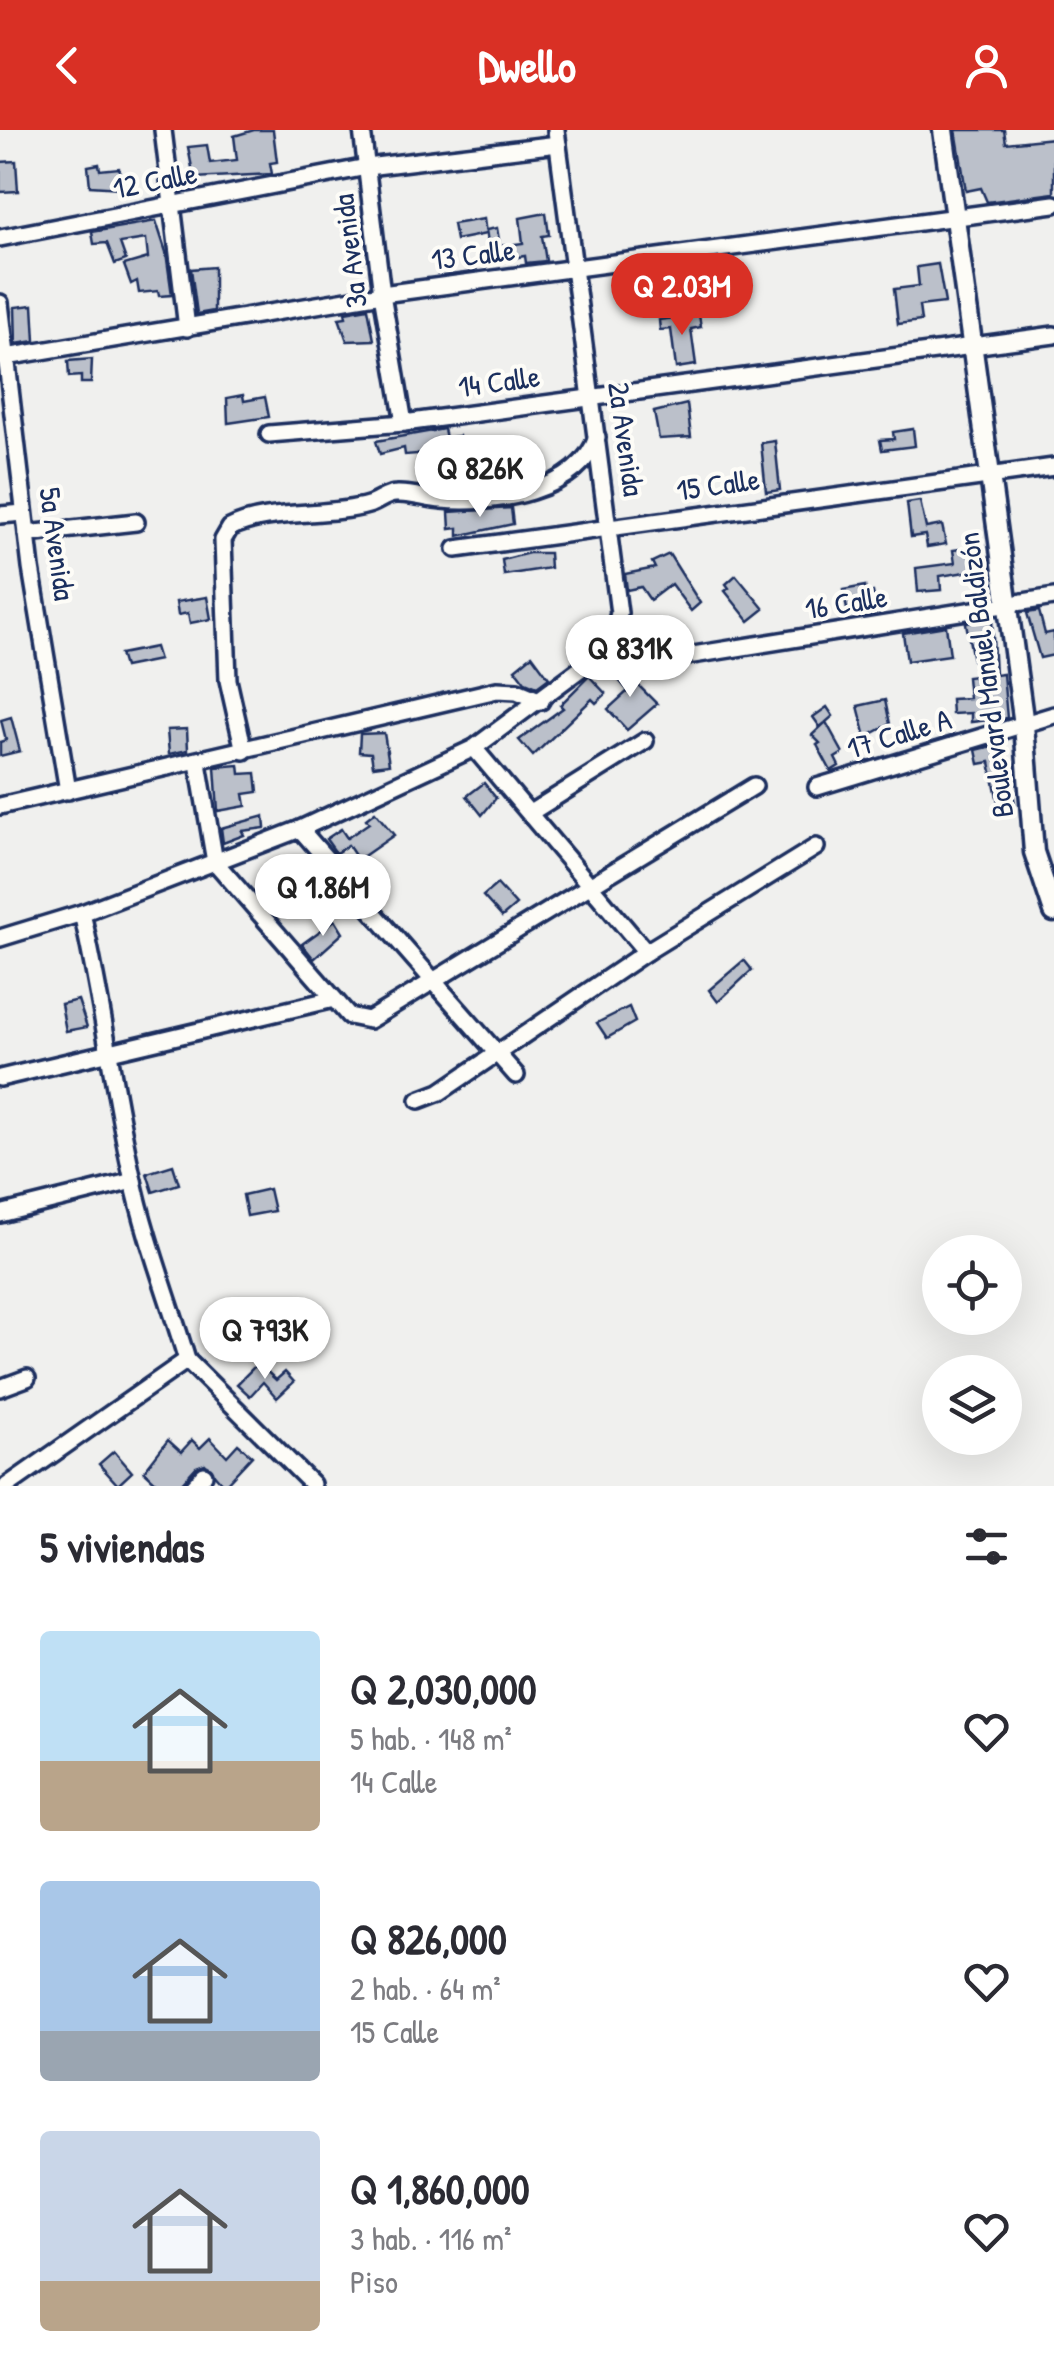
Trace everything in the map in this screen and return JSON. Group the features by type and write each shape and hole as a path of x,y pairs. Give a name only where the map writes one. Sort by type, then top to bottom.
{"main road":[{"name":"Boulevard Manuel Baldizón","path":"943,130 1024,725 1034,852 1054,912"}],"street":[{"path":"163,130 188,328"},
{"name":"3a Avenida","path":"362,130 382,294 404,423"},
{"name":"12 Calle","path":"0,238 368,167 557,137"},
{"name":"2a Avenida","path":"541,701 599,655 613,636 619,613 557,137"},
{"path":"954,216 1054,204"},
{"name":"13 Calle","path":"3,357 382,294 954,216"},
{"name":"5a Avenida","path":"0,303 3,357 24,513 68,791"},
{"path":"973,347 1054,335"},
{"name":"14 Calle","path":"269,434 404,423 973,347"},
{"path":"244,752 228,680 223,540 230,528 365,506 395,494 446,501 537,488 559,481 578,468 592,452 598,433"},
{"path":"988,476 1054,467"},
{"name":"15 Calle","path":"456,548 988,476"},
{"path":"0,514 24,513"},
{"path":"27,534 136,522"},
{"name":"16 Calle","path":"693,655 1054,597"},
{"path":"0,806 496,690 518,690 541,701 474,748 300,829 82,913 0,938"},
{"name":"17 Calle A","path":"817,787 1054,715"},
{"path":"530,813 644,741"},
{"path":"474,748 646,952"},
{"path":"198,762 215,862 349,1016 369,1020 754,786"},
{"path":"300,829 516,1076"},
{"path":"420,1100 440,1092 646,952 816,847"},
{"path":"82,913 106,1016 108,1055 133,1181 187,1360 312,1484"},
{"path":"0,1078 334,998"},
{"path":"0,1214 133,1181"},
{"path":"6,1486 187,1360"},
{"path":"0,1388 27,1378"}],"building":[{"path":"273,130 277,162 270,163 272,174 194,178 188,147 207,145 210,163 237,160 234,136"},
{"path":"956,130 1004,130 1006,143 1054,138 1054,193 987,202 981,188 966,191"},
{"path":"16,161 18,191 0,192 0,162"},
{"path":"99,164 100,170 119,168 121,188 90,186 88,166"},
{"path":"546,213 549,235 542,236 546,261 526,263 525,256 491,261 486,230 497,228 500,246 523,243 520,218"},
{"path":"484,219 486,234 456,240 453,224"},
{"path":"156,221 166,252 172,295 159,296 158,291 139,293 137,281 131,284 124,265 148,258 146,239 120,243 126,260 115,264 107,243 94,244 92,232"},
{"path":"938,264 945,303 919,306 921,321 898,324 894,289 919,286 917,267"},
{"path":"214,267 214,311 197,314 191,269"},
{"path":"33,305 35,341 16,344 15,307"},
{"path":"368,308 374,340 347,341 339,318 346,317 345,312"},
{"path":"699,315 701,327 691,329 696,365 676,368 671,329 660,330 659,320"},
{"path":"92,359 91,383 81,383 81,376 69,377 68,361"},
{"path":"243,395 244,401 265,397 269,417 228,423 227,398"},
{"path":"687,404 691,437 659,439 654,412"},
{"path":"444,429 446,438 459,436 463,457 493,456 493,463 446,469 444,452 405,455 404,448 380,454 376,441"},
{"path":"913,429 915,446 882,450 880,440 894,439 893,432"},
{"path":"775,441 780,490 766,492 761,443"},
{"path":"920,501 926,528 942,525 946,544 927,547 925,535 911,537 907,503"},
{"path":"511,508 513,524 458,536 458,528 450,529 449,512"},
{"path":"981,546 985,569 940,576 941,590 918,592 916,568 955,563 953,550"},
{"path":"549,553 550,568 504,575 502,560"},
{"path":"669,554 700,603 691,611 671,584 650,600 641,587 627,590 625,574 655,568 652,562"},
{"path":"736,575 764,609 749,621 725,591 729,588 726,584"},
{"path":"865,586 866,594 873,592 876,609 848,614 843,590"},
{"path":"207,597 211,619 190,623 188,613 178,615 176,602"},
{"path":"1039,611 1045,634 1054,632 1054,655 1040,658 1027,613"},
{"path":"992,619 995,675 1003,674 1007,718 971,722 971,713 952,714 951,699 969,698 967,677 976,676 966,623"},
{"path":"946,626 950,655 907,661 903,633"},
{"path":"155,647 159,660 124,667 120,654"},
{"path":"532,655 549,678 537,687 525,682 515,669"},
{"path":"624,662 633,673 629,676 657,704 627,730 608,709 628,691 612,672"},
{"path":"589,676 606,694 596,703 592,699 533,756 519,740 563,708 560,705"},
{"path":"885,700 890,724 866,737 858,706"},
{"path":"827,707 833,716 826,722 843,753 835,758 839,766 831,771 817,745 820,743 812,735 825,723 820,727 813,717"},
{"path":"11,717 20,751 0,756 0,742 6,740 1,720"},
{"path":"187,729 188,750 169,754 167,730"},
{"path":"384,733 389,764 373,766 371,753 359,752 360,734"},
{"path":"1005,743 1015,804 999,807 990,762 979,764 976,750"},
{"path":"239,765 240,774 256,773 258,792 244,794 246,806 218,811 215,767"},
{"path":"484,783 496,798 482,815 467,796"},
{"path":"375,812 394,835 358,860 348,845 336,853 326,839 341,829 347,838 369,823 366,819"},
{"path":"264,816 265,828 242,831 244,835 223,843 221,828"},
{"path":"497,884 516,905 502,917 483,896"},
{"path":"335,920 343,933 314,959 302,944"},
{"path":"744,960 752,970 718,1002 709,990"},
{"path":"78,1000 87,1027 66,1031 61,1004"},
{"path":"629,1007 635,1022 607,1038 597,1023"},
{"path":"173,1165 179,1184 153,1192 147,1173"},
{"path":"269,1189 274,1211 247,1216 243,1195"},
{"path":"258,1363 276,1380 285,1372 294,1382 277,1398 263,1382 250,1396 237,1384"},
{"path":"210,1438 227,1456 238,1444 252,1456 224,1486 205,1464 196,1467 179,1486 160,1486 144,1471 168,1440 181,1452 192,1440 200,1448"},
{"path":"114,1451 132,1472 118,1485 99,1464"}]}
